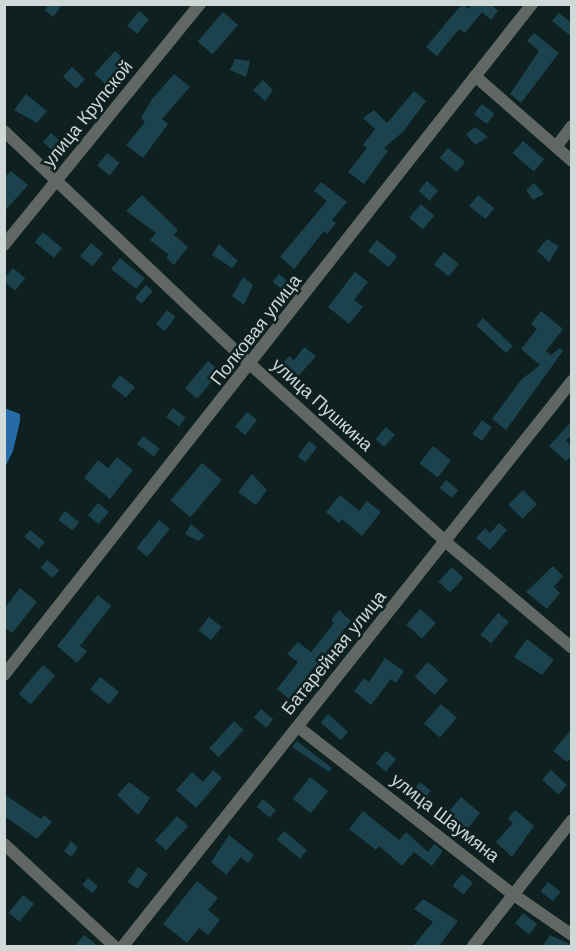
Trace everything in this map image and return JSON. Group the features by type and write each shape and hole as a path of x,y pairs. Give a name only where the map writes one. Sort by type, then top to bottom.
{"street":[{"name":"улица Крупской","path":"4,245 200,4"},
{"name":"Полковая улица","path":"4,675 251,365 532,4"},
{"path":"475,76 572,161"},
{"path":"556,147 572,126"},
{"name":"улица Пушкина","path":"4,131 251,365 447,543 572,648"},
{"name":"Батарейная улица","path":"123,946 447,543 572,381"},
{"name":"улица Шаумяна","path":"298,727 514,895 572,935"},
{"path":"473,946 572,820"},
{"path":"4,844 114,946"}],"water":[{"path":"4,408 20,414 13,451 5,467"}],"building":[{"path":"49,4 63,4 53,17 45,10"},
{"path":"462,4 469,9 472,4 491,4 498,11 491,20 482,12 465,33 459,29 437,56 426,47"},
{"path":"139,11 149,19 137,34 127,26"},
{"path":"223,12 238,25 213,55 197,41"},
{"path":"559,13 572,23 572,37 552,21"},
{"path":"534,33 559,53 521,103 510,94 539,51 527,41"},
{"path":"115,51 126,61 105,84 94,74"},
{"path":"235,59 250,61 246,77 230,70"},
{"path":"72,67 85,79 76,89 63,77"},
{"path":"174,74 190,87 162,119 168,124 143,158 126,145 145,122 141,118 152,99"},
{"path":"263,80 273,90 265,101 253,90"},
{"path":"414,91 426,101 403,132 384,148 388,151 364,184 348,172 367,148 363,145 375,129 363,118 374,110 387,123"},
{"path":"26,94 47,111 37,123 14,110"},
{"path":"482,104 495,114 487,124 474,114"},
{"path":"475,127 488,137 475,145 466,134"},
{"path":"51,133 62,143 54,152 43,142"},
{"path":"523,141 544,159 534,171 513,153"},
{"path":"448,148 465,162 457,172 440,158"},
{"path":"107,153 120,163 110,175 97,166"},
{"path":"11,171 28,185 4,212 4,178"},
{"path":"427,181 438,191 429,201 418,191"},
{"path":"321,182 347,202 332,220 336,223 327,234 324,231 294,269 280,257 327,201 314,191"},
{"path":"534,183 544,194 533,200 526,190"},
{"path":"142,195 178,230 174,235 188,247 174,265 166,258 169,255 150,240 156,233 126,211"},
{"path":"478,195 494,208 486,219 469,206"},
{"path":"421,204 435,216 423,229 409,218"},
{"path":"43,232 62,248 54,258 35,242"},
{"path":"547,239 559,246 549,262 537,251"},
{"path":"377,240 397,256 388,267 368,251"},
{"path":"91,243 103,253 92,266 80,256"},
{"path":"219,244 238,261 232,268 212,255"},
{"path":"444,252 459,264 449,276 434,264"},
{"path":"120,258 145,278 136,289 111,269"},
{"path":"13,268 25,278 15,291 4,281"},
{"path":"355,272 368,282 354,300 363,307 349,324 328,307"},
{"path":"279,274 290,283 284,291 273,282"},
{"path":"243,277 253,285 244,305 232,296"},
{"path":"146,285 153,291 142,304 135,298"},
{"path":"167,310 176,317 165,331 156,324"},
{"path":"541,311 563,329 546,351 551,355 560,348 563,351 506,430 492,419 521,380 540,365 521,349 537,329 531,324"},
{"path":"483,318 513,346 506,353 476,325"},
{"path":"304,347 316,356 296,379 280,367 289,356 294,360"},
{"path":"208,361 220,371 197,399 185,389"},
{"path":"120,375 135,387 126,398 111,386"},
{"path":"173,408 186,418 179,427 166,417"},
{"path":"247,412 257,420 245,435 235,427"},
{"path":"482,420 492,427 482,441 472,434"},
{"path":"572,421 572,434 566,441 572,446 572,455 566,461 549,446"},
{"path":"386,427 395,435 384,447 375,439"},
{"path":"143,436 160,449 154,457 137,444"},
{"path":"309,441 317,447 306,462 298,456"},
{"path":"433,446 451,460 438,477 419,463"},
{"path":"117,457 133,470 110,499 84,478 98,460 108,468"},
{"path":"202,463 222,480 190,517 171,501"},
{"path":"252,474 267,490 256,505 238,492"},
{"path":"446,480 458,490 452,498 440,488"},
{"path":"523,490 537,504 522,519 508,505"},
{"path":"340,495 359,511 367,501 381,512 362,536 342,519 339,523 326,512"},
{"path":"98,503 109,512 99,524 88,515"},
{"path":"65,511 79,522 72,531 58,520"},
{"path":"159,520 170,529 147,557 136,548"},
{"path":"499,523 507,530 490,550 476,538 485,528 490,533"},
{"path":"191,524 205,536 198,541 185,534"},
{"path":"30,530 45,542 39,549 24,537"},
{"path":"47,560 59,570 53,578 41,568"},
{"path":"553,566 563,576 554,587 560,593 547,609 526,592"},
{"path":"452,567 464,578 450,593 438,582"},
{"path":"20,588 37,602 12,633 4,627 4,609"},
{"path":"98,595 111,606 80,646 87,651 77,663 57,646"},
{"path":"420,609 436,623 422,639 406,625"},
{"path":"339,610 351,621 289,699 277,689 298,662 287,654 298,642 311,652 334,623 331,620"},
{"path":"498,613 509,622 491,644 480,635"},
{"path":"209,617 222,627 211,640 199,630"},
{"path":"527,639 554,660 542,675 514,657"},
{"path":"385,658 404,671 396,683 391,679 371,705 354,691 364,678 369,682"},
{"path":"428,662 448,680 435,695 415,677"},
{"path":"43,665 55,675 31,704 19,694"},
{"path":"100,677 119,692 109,704 90,690"},
{"path":"441,704 457,718 440,737 424,724"},
{"path":"261,709 273,719 266,728 254,717"},
{"path":"328,714 348,732 341,740 321,722"},
{"path":"234,721 244,730 219,757 209,748"},
{"path":"572,729 572,757 567,762 553,751"},
{"path":"297,741 332,768 329,772 292,747"},
{"path":"386,751 396,759 386,772 376,763"},
{"path":"213,770 222,778 196,808 176,790 192,772 203,782"},
{"path":"551,770 567,785 558,795 542,780"},
{"path":"310,777 328,791 311,813 293,799"},
{"path":"129,782 150,798 138,815 117,795"},
{"path":"420,782 431,791 420,805 409,796"},
{"path":"4,794 41,819 44,815 52,822 37,839 4,816"},
{"path":"461,797 480,813 463,833 444,817"},
{"path":"263,799 276,810 270,818 257,807"},
{"path":"515,810 534,826 512,857 496,842 513,823 508,819"},
{"path":"363,811 399,840 406,832 428,852 434,844 443,851 432,866 414,852 402,866 379,846 376,850 349,829"},
{"path":"177,816 188,826 166,851 155,841"},
{"path":"284,831 307,850 300,859 277,839"},
{"path":"229,835 254,855 248,863 241,857 226,875 211,862"},
{"path":"71,841 78,848 71,857 64,851"},
{"path":"138,867 148,874 138,889 128,882"},
{"path":"462,874 473,883 463,894 453,886"},
{"path":"88,878 98,886 92,893 82,885"},
{"path":"197,881 218,898 208,910 220,920 208,935 199,928 187,943 163,924"},
{"path":"548,882 561,892 553,901 541,891"},
{"path":"23,895 34,904 19,922 9,913"},
{"path":"423,899 458,921 439,946 413,946 433,922 414,909"},
{"path":"523,913 537,924 529,934 515,923"},
{"path":"84,935 98,946 75,946"},
{"path":"550,935 572,945 572,946 543,946"}]}
